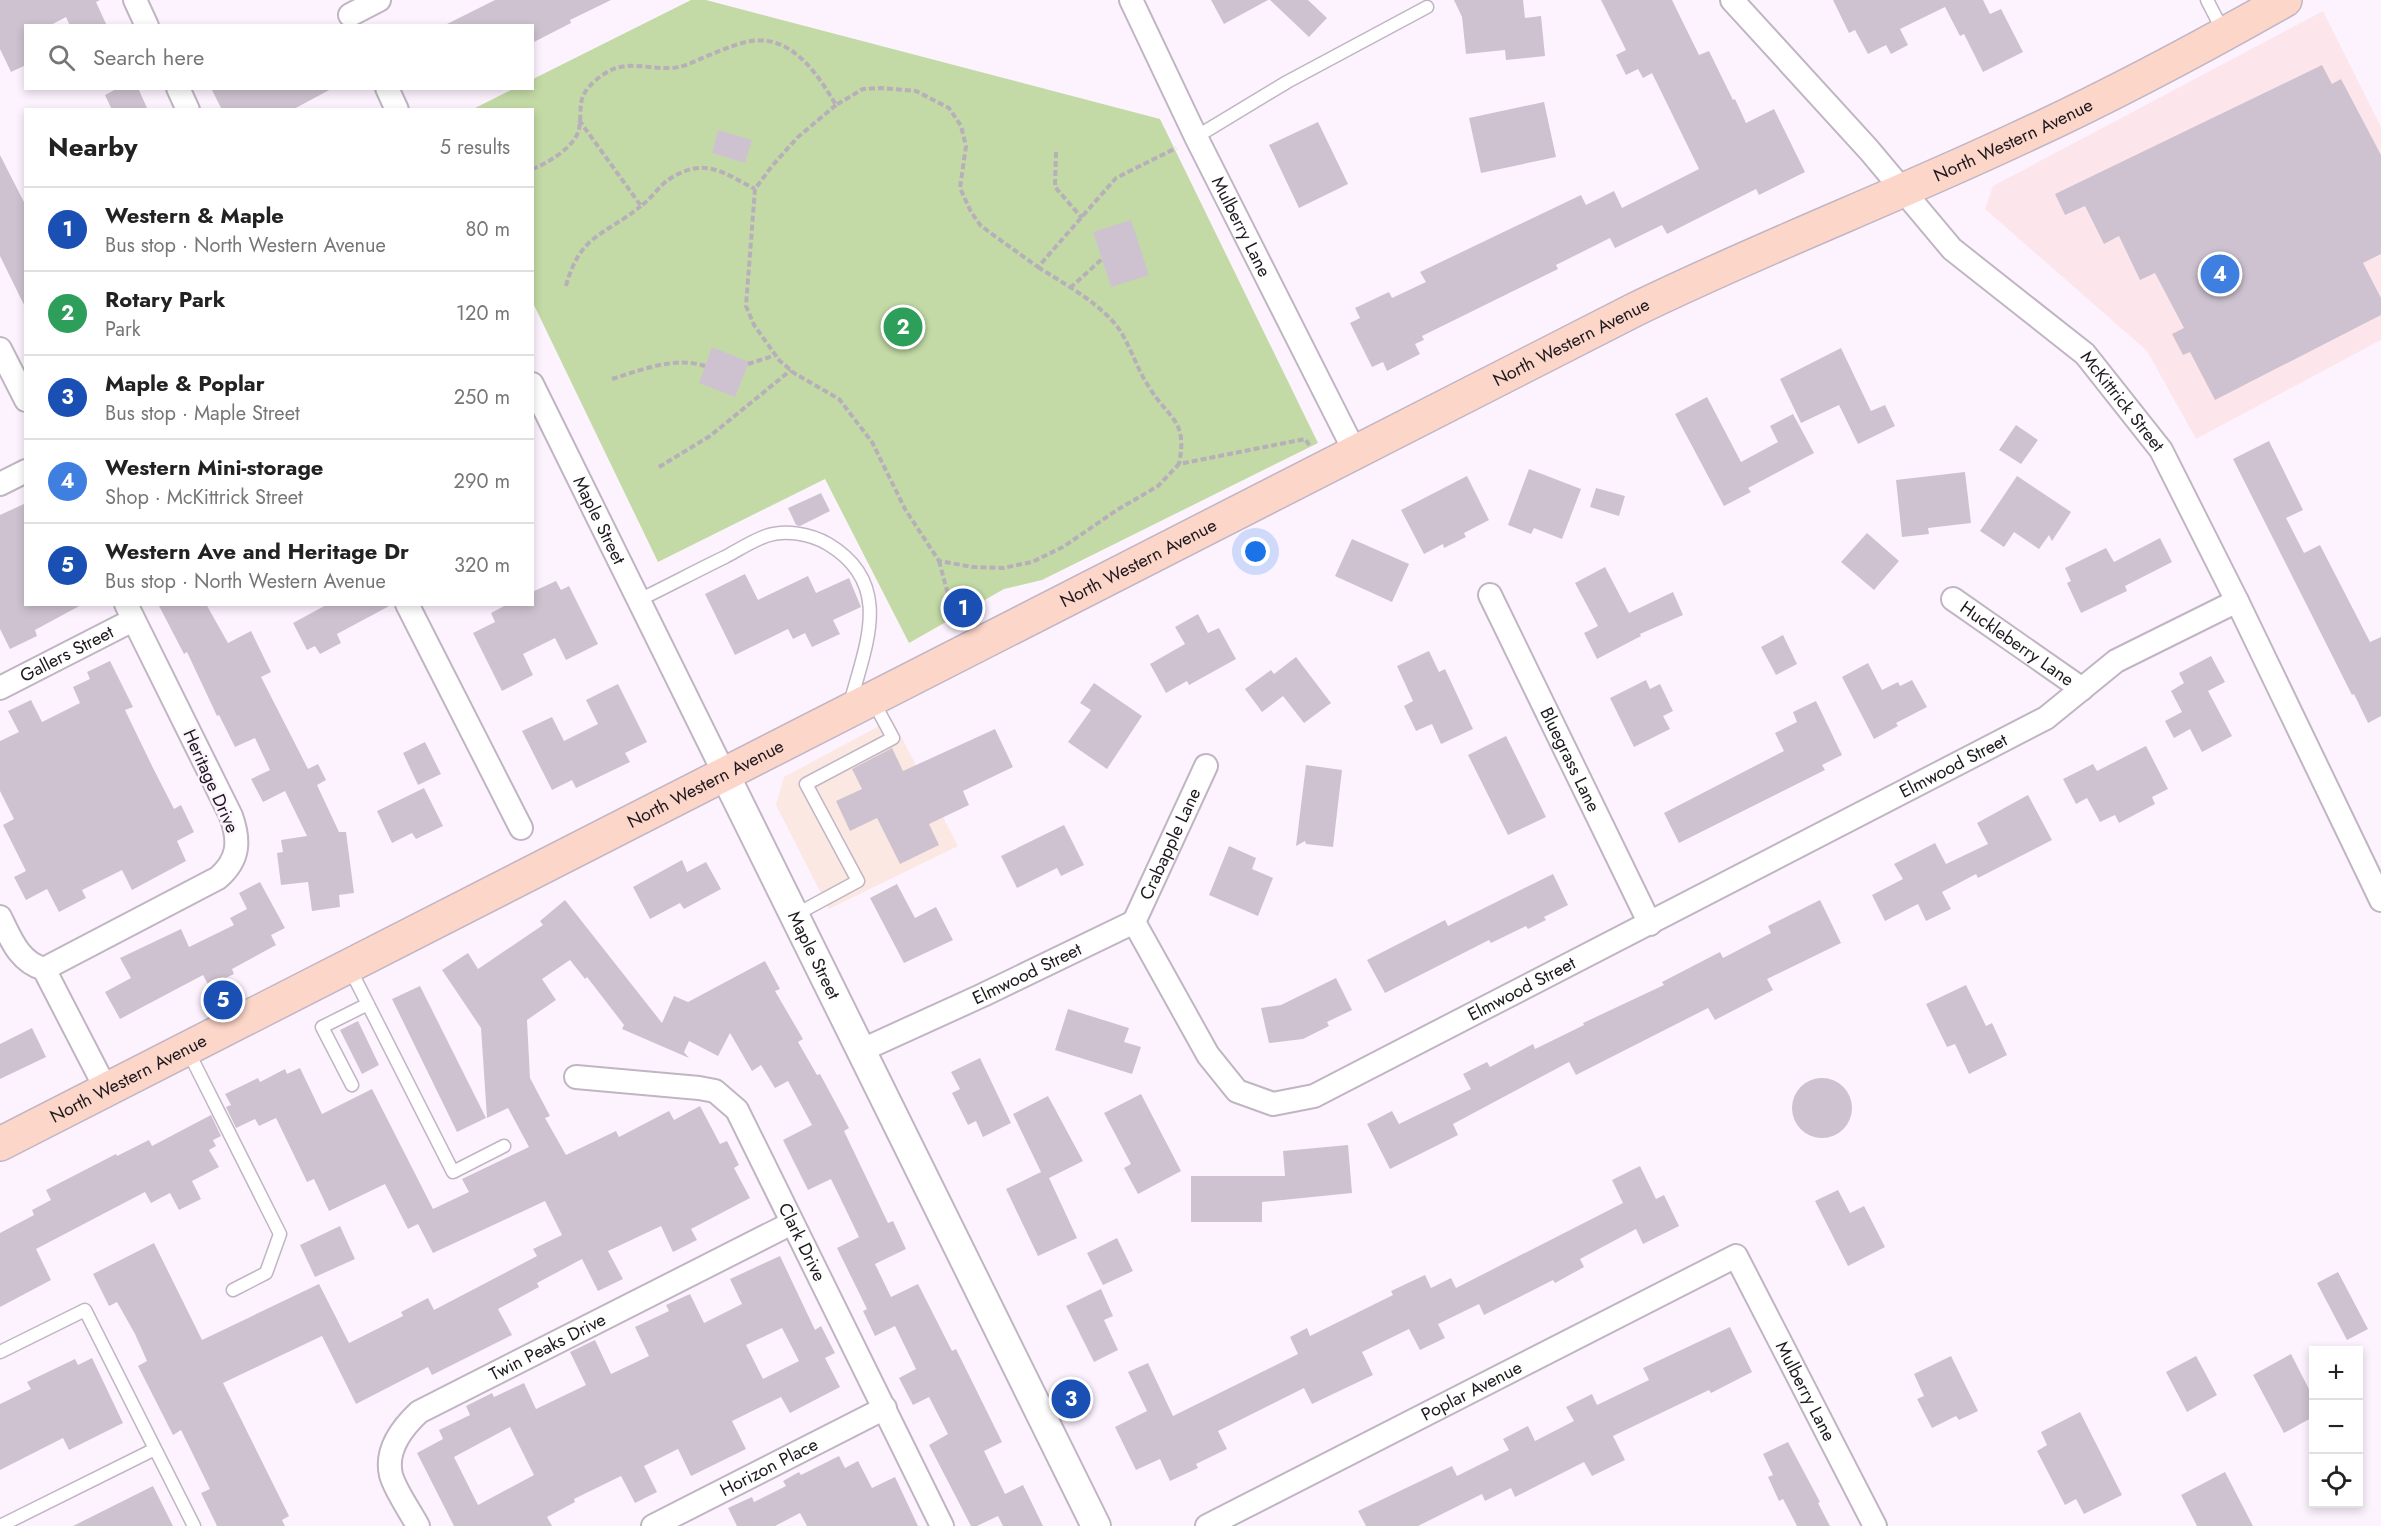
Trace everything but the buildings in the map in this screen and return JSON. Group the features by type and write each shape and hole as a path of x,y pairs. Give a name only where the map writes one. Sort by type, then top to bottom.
{"main road":[{"name":"North Western Avenue","path":"0,1144 1706,275 2036,130 2225,34 2285,0"}],"street":[{"path":"135,0 146,24"},
{"path":"350,13 379,0"},
{"name":"Mulberry Lane","path":"1131,0 1196,136 1355,452"},
{"name":"McKittrick Street","path":"1732,0 1903,190 1952,249 2085,354 2161,450 2237,601 2381,900"},
{"path":"179,90 187,108"},
{"path":"388,90 396,108"},
{"path":"0,349 24,396"},
{"name":"Maple Street","path":"534,388 1096,1526"},
{"path":"0,484 24,472"},
{"name":"Bluegrass Lane","path":"1490,595 1650,924"},
{"name":"Huckleberry Lane","path":"1953,598 2082,689"},
{"name":"Elmwood Street","path":"860,1051 1134,922 1208,1055 1237,1091 1273,1104 1314,1096 2046,718 2116,661 2237,601"},
{"path":"408,606 521,828"},
{"name":"Gallers Street","path":"0,688 129,612"},
{"name":"Heritage Drive","path":"44,969 218,878 232,861 237,850 238,839 231,816 129,612"},
{"name":"Crabapple Lane","path":"1134,922 1206,766"},
{"path":"0,917 18,951 34,966 44,969 106,1089"},
{"name":"Clark Drive","path":"576,1077 715,1091 737,1110 942,1526"},
{"name":"Twin Peaks Drive","path":"417,1526 391,1474 392,1454 398,1436 406,1424 419,1412 792,1223"},
{"name":"Mulberry Lane","path":"1736,1256 1875,1526"},
{"name":"Poplar Avenue","path":"1207,1526 1736,1256"},
{"name":"Horizon Place","path":"653,1526 885,1408"}],"lane":[{"path":"2207,0 2225,34"},
{"path":"1196,136 1287,82 1427,7"},
{"path":"639,600 767,536 796,534 825,542 843,555 859,573 866,587 870,603 869,635 860,705 893,738 807,784 858,881 794,916"},
{"path":"348,966 453,1172 504,1146"},
{"path":"352,1085 322,1027 368,1004"},
{"path":"186,1048 280,1234 266,1273 233,1290"},
{"path":"0,1352 86,1310 194,1526"},
{"path":"0,1526 155,1449"}],"path":[{"path":"534,168 546,165 567,148 579,131 580,101 596,80 618,66 643,65 670,69 692,64 730,47 753,40 779,44 802,57 822,82 836,105"},
{"path":"939,561 973,567 1003,568 1032,562 1063,547 1117,510 1158,486 1179,464 1183,443 1177,422 1149,388 1116,326 1092,303 981,226 971,212 960,188 966,146 961,126 949,108 916,92 881,88 863,89 836,105 798,137 755,189 746,306 754,324 776,355 791,370 839,399 872,442 905,509 939,561 952,609 969,649"},
{"path":"579,120 641,206"},
{"path":"1038,267 1116,178 1196,136"},
{"path":"1056,152 1055,187 1082,218"},
{"path":"566,286 571,266 584,247 598,234 623,221 654,196 666,181 693,167 717,169 755,189"},
{"path":"1070,288 1102,259"},
{"path":"748,364 776,355"},
{"path":"612,379 654,366 693,362 705,366"},
{"path":"659,467 710,436 791,370"},
{"path":"1179,464 1305,439 1310,447"}],"shaded area":[{"path":"2323,11 2381,127 2381,340 2196,439 2147,351 1985,209 1993,186"},
{"path":"892,719 958,846 829,909 776,805 784,777"}],"green space":[{"path":"691,0 706,0 1160,119 1318,443 1042,580 1004,589 909,643 825,479 658,562 534,305 534,108 475,108 511,90 534,90 534,78"}],"place":[{"name":"Western Mini-storage","path":"2220,274"},
{"name":"Rotary Park","path":"903,327"},
{"name":"Western & Maple","path":"963,608"},
{"name":"Western Ave and Heritage Dr","path":"223,1000"},
{"name":"Maple & Poplar","path":"1071,1399"}]}
